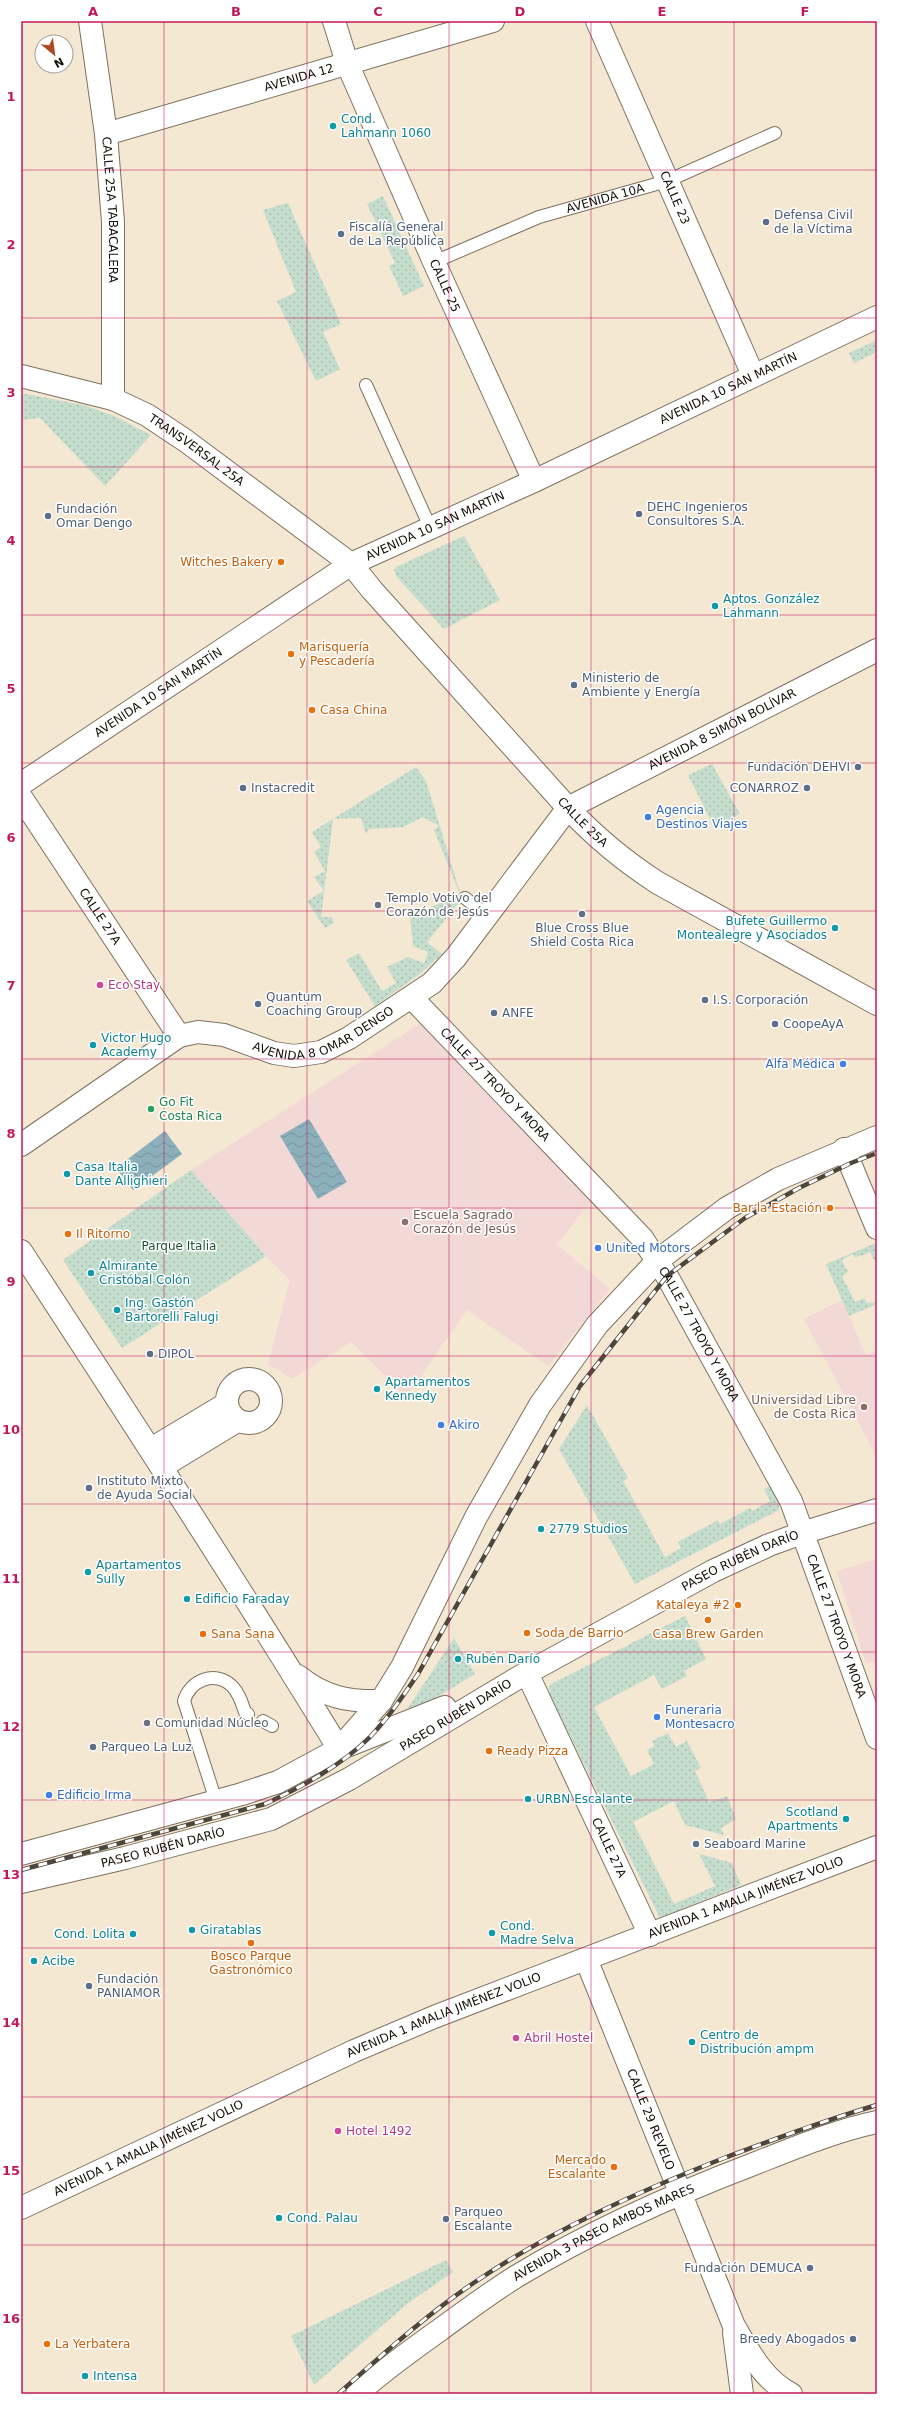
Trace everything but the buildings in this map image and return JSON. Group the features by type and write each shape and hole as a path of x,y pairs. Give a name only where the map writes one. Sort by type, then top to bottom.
{"main road":[{"name":"CALLE 25A TABACALERA","path":"90,21 106,134 113,222 113,399"},
{"name":"CALLE 25","path":"334,21 347,63 434,262 534,481"},
{"name":"AVENIDA 12","path":"106,134 493,21"},
{"name":"CALLE 23","path":"597,21 753,375"},
{"name":"AVENIDA 10 SAN MARTÍN","path":"21,784 351,564 534,481 877,317"},
{"name":"TRANSVERSAL 25A","path":"21,376 113,399 147,415 186,441 351,564"},
{"name":"CALLE 25A","path":"351,564 493,734 568,808 593,835 624,861 658,883 877,1004"},
{"name":"AVENIDA 8 SIMÓN BOLÍVAR","path":"568,808 877,650"},
{"name":"CALLE 27A","path":"21,797 179,1036"},
{"name":"AVENIDA 8 OMAR DENGO","path":"21,1145 179,1036 198,1032 224,1035 274,1053 294,1056 321,1052 349,1038 412,998 432,983 456,957 568,808"},
{"name":"CALLE 27 TROYO Y MORA","path":"412,998 636,1232 657,1260 791,1501 877,1738"},
{"path":"339,1749 381,1701 402,1667 476,1517 540,1405 597,1324 657,1260 727,1208 778,1179 844,1149 877,1137"},
{"path":"844,1149 877,1228"},
{"path":"21,1251 157,1457 294,1673 339,1749"},
{"path":"157,1457 232,1412"},
{"name":"PASEO RUBÉN DARÍO","path":"21,1882 246,1827 271,1819 349,1779 521,1676 713,1571 769,1545 802,1532 877,1510"},
{"path":"294,1673 312,1688 334,1698 357,1702 381,1701"},
{"name":"CALLE 27A","path":"521,1676 650,1934"},
{"path":"21,1854 216,1801 278,1782 339,1749 521,1676"},
{"name":"AVENIDA 1 AMALIA JIMÉNEZ VOLIO","path":"21,2208 354,2051 650,1934 877,1847"},
{"name":"CALLE 29 REVELO","path":"586,1959 734,2326"},
{"name":"AVENIDA 3 PASEO AMBOS MARES","path":"357,2394 378,2386 516,2276 624,2217 679,2192 806,2144 877,2122"},
{"path":"734,2326 766,2376 786,2392"},
{"path":"734,2326 742,2394"},
{"path":"748,2394 760,2388 786,2392"}],"lane":[{"name":"AVENIDA 10A","path":"434,262 539,217 667,181 775,133"},
{"path":"366,385 430,527"},
{"path":"464,898 488,915"},
{"path":"216,1801 184,1701 187,1691 202,1679 212,1678 222,1681 231,1686 240,1699 245,1712 248,1714"}],"shaded area":[{"name":"Escuela Sagrado Corazón de Jesús","path":"424,1021 593,1200 557,1244 610,1289 548,1366 467,1310 406,1397 351,1342 292,1379 268,1364 290,1280 266,1256 191,1170"},
{"name":"Universidad Libre de Costa Rica","path":"842,1300 866,1355 874,1351 877,1357 877,1458 804,1319"},
{"path":"877,1559 877,1661 866,1664 837,1571"}],"green space":[{"path":"383,196 424,286 403,296 389,266 395,263 367,204"},
{"path":"288,203 341,324 323,332 340,369 316,381 277,301 296,292 263,210"},
{"path":"877,340 877,352 854,363 849,353"},
{"path":"21,393 83,405 114,416 151,435 105,486 40,418 21,420"},
{"path":"464,536 500,600 444,629 396,576 394,570 398,566"},
{"path":"712,764 740,814 714,827 688,775"},
{"path":"416,767 426,781 462,899 427,942 442,954 421,973 375,1006 346,960 359,953 382,991 396,983 387,967 408,957 424,963 428,952 413,946 410,917 460,894 434,830 439,826 423,817 403,827 369,829 366,834 361,818 333,819 321,917 332,917 334,923 325,928 307,901 324,891 314,877 325,871 314,852 321,847 312,832"},
{"name":"Parque Italia","path":"191,1170 266,1256 122,1348 63,1260"},
{"path":"876,1243 877,1266 870,1252 855,1258 853,1254 842,1260 848,1272 842,1276 855,1302 864,1298 867,1303 877,1302 877,1304 849,1316 826,1264"},
{"path":"587,1405 628,1478 623,1481 665,1557 681,1548 678,1542 718,1520 720,1524 750,1508 752,1511 770,1501 764,1489 770,1486 779,1504 779,1510 635,1584 559,1449"},
{"path":"685,1616 706,1659 684,1671 687,1676 662,1689 654,1675 594,1707 631,1776 654,1764 647,1750 655,1746 652,1741 668,1733 676,1747 687,1741 701,1768 695,1771 709,1802 727,1796 736,1819 721,1828 724,1835 685,1825 674,1801 633,1822 674,1904 715,1886 699,1854 732,1863 741,1885 660,1918 550,1695 549,1687 551,1684"},
{"path":"454,1638 475,1674 400,1720"},
{"path":"446,2260 453,2272 407,2304 314,2385 291,2336"}],"water":[{"path":"309,1119 347,1182 318,1199 280,1136"},
{"path":"165,1131 182,1154 133,1190 116,1168"}],"railway":[{"path":"21,1870 265,1804 320,1775 359,1748 383,1722 418,1674 580,1386 667,1276 745,1218 799,1188 851,1163 877,1153"},
{"path":"338,2394 439,2308 475,2282 534,2245 596,2213 660,2184 724,2158 819,2123 877,2105"}],"place":[{"name":"Cond. Lahmann 1060","path":"333,126"},
{"name":"Defensa Civil de la Víctima","path":"766,222"},
{"name":"Fiscalía General de La República","path":"341,234"},
{"name":"DEHC Ingenieros Consultores S.A.","path":"639,514"},
{"name":"Fundación Omar Dengo","path":"48,516"},
{"name":"Witches Bakery","path":"281,562"},
{"name":"Aptos. González Lahmann","path":"715,606"},
{"name":"Marisquería y Pescadería","path":"291,654"},
{"name":"Ministerio de Ambiente y Energía","path":"574,685"},
{"name":"Casa China","path":"312,710"},
{"name":"Fundación DEHVI","path":"858,767"},
{"name":"Instacredit","path":"243,788"},
{"name":"CONARROZ","path":"807,788"},
{"name":"Agencia Destinos Viajes","path":"648,817"},
{"name":"Templo Votivo del Corazón de Jesús","path":"378,905"},
{"name":"Blue Cross Blue Shield Costa Rica","path":"582,914"},
{"name":"Bufete Guillermo Montealegre y Asociados","path":"835,928"},
{"name":"Eco Stay","path":"100,985"},
{"name":"I.S. Corporación","path":"705,1000"},
{"name":"Quantum Coaching Group","path":"258,1004"},
{"name":"ANFE","path":"494,1013"},
{"name":"CoopeAyA","path":"775,1024"},
{"name":"Victor Hugo Academy","path":"93,1045"},
{"name":"Alfa Médica","path":"843,1064"},
{"name":"Go Fit Costa Rica","path":"151,1109"},
{"name":"Casa Italia Dante Allighieri","path":"67,1174"},
{"name":"Bar la Estación","path":"830,1208"},
{"name":"Escuela Sagrado Corazón de Jesús","path":"405,1222"},
{"name":"Il Ritorno","path":"68,1234"},
{"name":"United Motors","path":"598,1248"},
{"name":"Almirante Cristóbal Colón","path":"91,1273"},
{"name":"Ing. Gastón Bartorelli Falugi","path":"117,1310"},
{"name":"DIPOL","path":"150,1354"},
{"name":"Apartamentos Kennedy","path":"377,1389"},
{"name":"Universidad Libre de Costa Rica","path":"864,1407"},
{"name":"Akiro","path":"441,1425"},
{"name":"Instituto Mixto de Ayuda Social","path":"89,1488"},
{"name":"2779 Studios","path":"541,1529"},
{"name":"Apartamentos Sully","path":"88,1572"},
{"name":"Edificio Faraday","path":"187,1599"},
{"name":"Kataleya #2","path":"738,1605"},
{"name":"Casa Brew Garden","path":"708,1620"},
{"name":"Soda de Barrio","path":"527,1633"},
{"name":"Sana Sana","path":"203,1634"},
{"name":"Rubén Darío","path":"458,1659"},
{"name":"Funeraria Montesacro","path":"657,1717"},
{"name":"Comunidad Núcleo","path":"147,1723"},
{"name":"Parqueo La Luz","path":"93,1747"},
{"name":"Ready Pizza","path":"489,1751"},
{"name":"Edificio Irma","path":"49,1795"},
{"name":"URBN Escalante","path":"528,1799"},
{"name":"Scotland Apartments","path":"846,1819"},
{"name":"Seaboard Marine","path":"696,1844"},
{"name":"Giratablas","path":"192,1930"},
{"name":"Cond. Madre Selva","path":"492,1933"},
{"name":"Cond. Lolita","path":"133,1934"},
{"name":"Bosco Parque Gastronómico","path":"251,1943"},
{"name":"Acibe","path":"34,1961"},
{"name":"Fundación PANIAMOR","path":"89,1986"},
{"name":"Abril Hostel","path":"516,2038"},
{"name":"Centro de Distribución ampm","path":"692,2042"},
{"name":"Hotel 1492","path":"338,2131"},
{"name":"Mercado Escalante","path":"614,2167"},
{"name":"Cond. Palau","path":"279,2218"},
{"name":"Parqueo Escalante","path":"446,2219"},
{"name":"Fundación DEMUCA","path":"810,2268"},
{"name":"Breedy Abogados","path":"853,2339"},
{"name":"La Yerbatera","path":"47,2344"},
{"name":"Intensa","path":"85,2376"}]}
